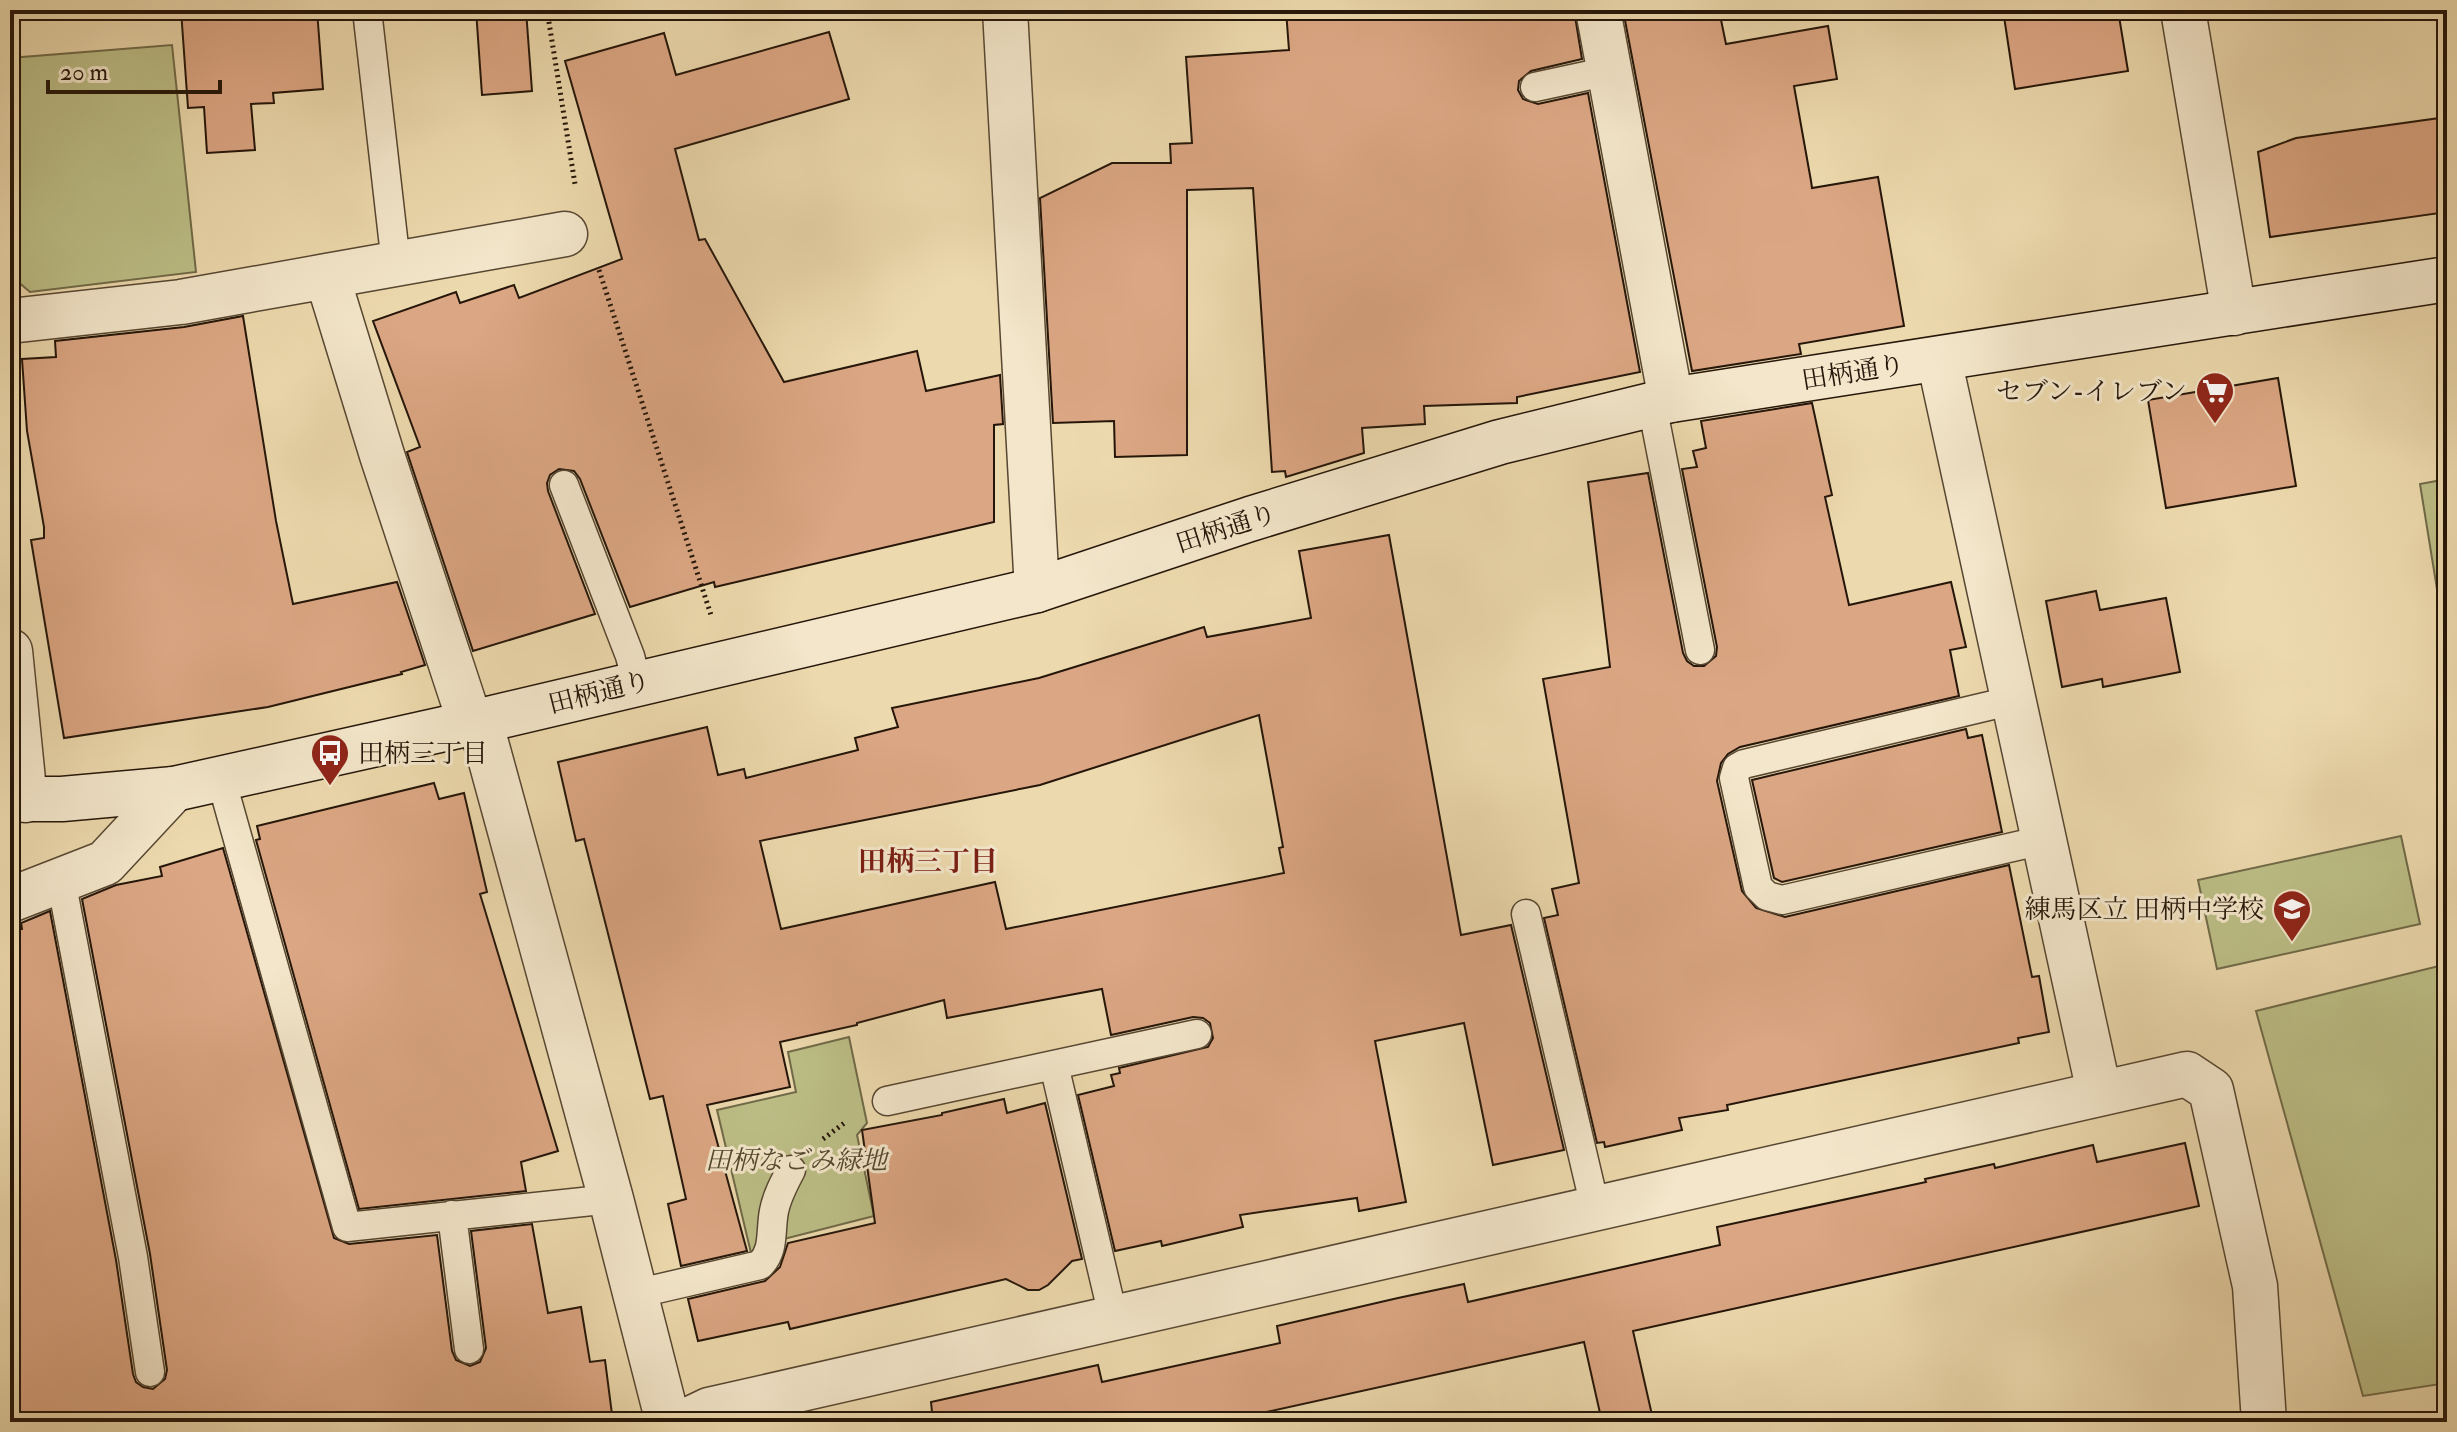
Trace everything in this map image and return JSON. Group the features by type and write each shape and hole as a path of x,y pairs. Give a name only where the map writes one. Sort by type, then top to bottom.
{"street":[{"path":"1005,10 1037,590"},
{"path":"1598,10 1662,402"},
{"path":"2183,10 2234,313"},
{"path":"10,321 181,302 565,234"},
{"path":"327,276 382,455 475,722 611,1199 668,1422"},
{"name":"田柄通り","path":"18,800 174,789 1037,590 1250,519 1500,442 1662,402 2447,279"},
{"path":"1939,359 2099,1092"},
{"path":"10,651 18,800"},
{"path":"10,900 105,863 174,789"},
{"path":"684,1422 709,1410 1113,1316 2187,1074 2211,1090 2255,1286 2264,1422"}],"lane":[{"path":"367,10 396,264"},
{"path":"1535,87 1609,71"},
{"path":"1662,402 1700,650"},
{"path":"564,485 630,656 637,683"},
{"path":"2014,700 1744,764 1737,768 1734,778 1758,887 1767,896 1782,900 2043,840"},
{"path":"221,779 347,1227 611,1199"},
{"path":"61,880 133,1257 150,1372"},
{"path":"1526,914 1595,1207"},
{"path":"887,1101 1197,1034"},
{"path":"1054,1065 1113,1316"},
{"path":"635,1294 760,1265 769,1256 774,1210 791,1170"},
{"path":"452,1215 469,1349"}],"path":[{"path":"547,10 576,188"},
{"path":"598,268 727,661"},
{"path":"791,1170 836,1128 863,1109 887,1101"}],"green space":[{"path":"172,45 196,272 30,292 10,275 10,58"},
{"path":"2447,479 2447,651 2420,484"},
{"path":"2401,836 2420,924 2217,969 2198,880"},
{"path":"2447,964 2447,1383 2363,1396 2256,1011"},
{"name":"田柄なごみ緑地","path":"849,1037 867,1123 857,1135 874,1216 776,1241 777,1266 751,1253 717,1110 796,1092 788,1052"}],"building":[{"path":"181,10 317,10 323,89 273,93 274,103 251,104 255,150 207,153 204,107 188,108"},
{"path":"476,10 526,10 532,91 482,95"},
{"path":"1286,10 1574,10 1582,59 1531,71 1519,81 1518,90 1523,99 1538,104 1588,93 1640,372 1517,397 1517,403 1424,406 1425,424 1362,428 1364,453 1286,477 1285,471 1272,472 1253,188 1187,190 1187,455 1115,457 1114,421 1053,423 1040,198 1112,163 1171,163 1170,144 1192,143 1186,57 1289,50"},
{"path":"1623,10 1719,10 1726,44 1828,26 1837,79 1794,86 1812,188 1878,177 1904,326 1799,344 1801,354 1692,371"},
{"path":"2003,10 2118,10 2128,71 2015,89"},
{"path":"829,32 849,99 675,149 699,240 705,239 784,382 917,351 926,391 1000,375 1003,424 994,425 994,522 715,587 714,582 630,607 580,479 574,471 559,469 550,475 548,491 595,614 473,651 407,452 420,447 373,321 456,292 460,303 514,285 519,298 622,259 565,61 664,33 676,75"},
{"path":"2447,117 2447,212 2270,237 2258,152 2296,138"},
{"path":"243,316 276,521 293,604 397,582 425,665 402,674 268,707 64,738 31,540 44,538 44,527 27,431 22,359 56,357 55,341 184,327"},
{"path":"2278,378 2296,486 2166,508 2148,400"},
{"path":"1812,403 1832,495 1825,497 1849,605 1951,582 1966,647 1950,650 1959,696 1740,747 1728,754 1721,763 1717,781 1742,891 1756,908 1785,917 2009,865 2032,977 2039,976 2049,1032 2018,1038 2019,1043 1727,1105 1728,1110 1679,1118 1682,1130 1605,1147 1604,1142 1597,1143 1544,918 1558,915 1552,889 1579,883 1543,679 1610,667 1588,482 1648,473 1683,653 1694,666 1704,666 1716,656 1717,647 1682,469 1697,467 1693,451 1706,448 1701,421"},
{"path":"1389,535 1461,935 1511,925 1564,1150 1493,1165 1464,1023 1375,1041 1406,1202 1359,1211 1357,1198 1240,1215 1243,1227 1162,1246 1161,1241 1115,1251 1078,1095 1114,1086 1111,1075 1120,1073 1119,1068 1208,1047 1213,1038 1210,1023 1193,1017 1111,1035 1102,989 947,1018 944,1000 857,1025 780,1042 790,1087 707,1105 747,1251 681,1266 668,1204 686,1199 663,1096 650,1099 584,839 576,841 558,762 707,727 718,775 744,769 746,778 858,750 855,738 898,727 892,708 1039,678 1204,627 1207,637 1311,618 1299,551","holes":["1259,715 1283,847 1279,848 1284,873 1006,929 995,882 781,929 760,841 1040,785"]},
{"path":"2096,591 2100,610 2166,598 2180,672 2103,687 2102,679 2062,687 2046,601"},
{"path":"1966,729 1968,738 1982,735 2002,832 1782,882 1774,878 1752,780"},
{"path":"434,783 439,799 464,793 487,892 480,894 558,1151 521,1162 526,1191 359,1209 256,840 260,839 257,826"},
{"path":"223,848 334,1238 349,1244 437,1235 452,1351 456,1360 470,1366 480,1362 486,1348 471,1231 532,1224 548,1313 581,1307 590,1362 605,1360 613,1422 10,1422 10,1155 18,1154 10,1109 10,931 22,929 21,923 50,911 116,1260 133,1374 136,1382 153,1389 165,1379 167,1370 150,1254 82,899 116,885 162,876 160,867"},
{"path":"1004,1099 1007,1113 1045,1103 1082,1259 1072,1261 1039,1290 1028,1290 1006,1279 790,1329 788,1322 698,1341 688,1299 765,1281 780,1267 788,1243 875,1223 862,1130 942,1115"},
{"path":"2185,1143 2199,1206 1633,1331 1652,1415 1620,1422 1602,1422 1584,1342 1221,1422 933,1422 931,1402 1098,1365 1102,1382 1280,1343 1277,1326 1464,1284 1468,1302 1720,1245 1717,1227 1926,1182 1925,1179 1994,1164 1995,1168 2093,1145 2097,1162"}],"place":[{"name":"セブン-イレブン","path":"2215,425"},
{"name":"田柄三丁目","path":"330,787"},
{"name":"練馬区立 田柄中学校","path":"2292,943"}],"district":[{"name":"田柄三丁目","path":"928,861"}]}
